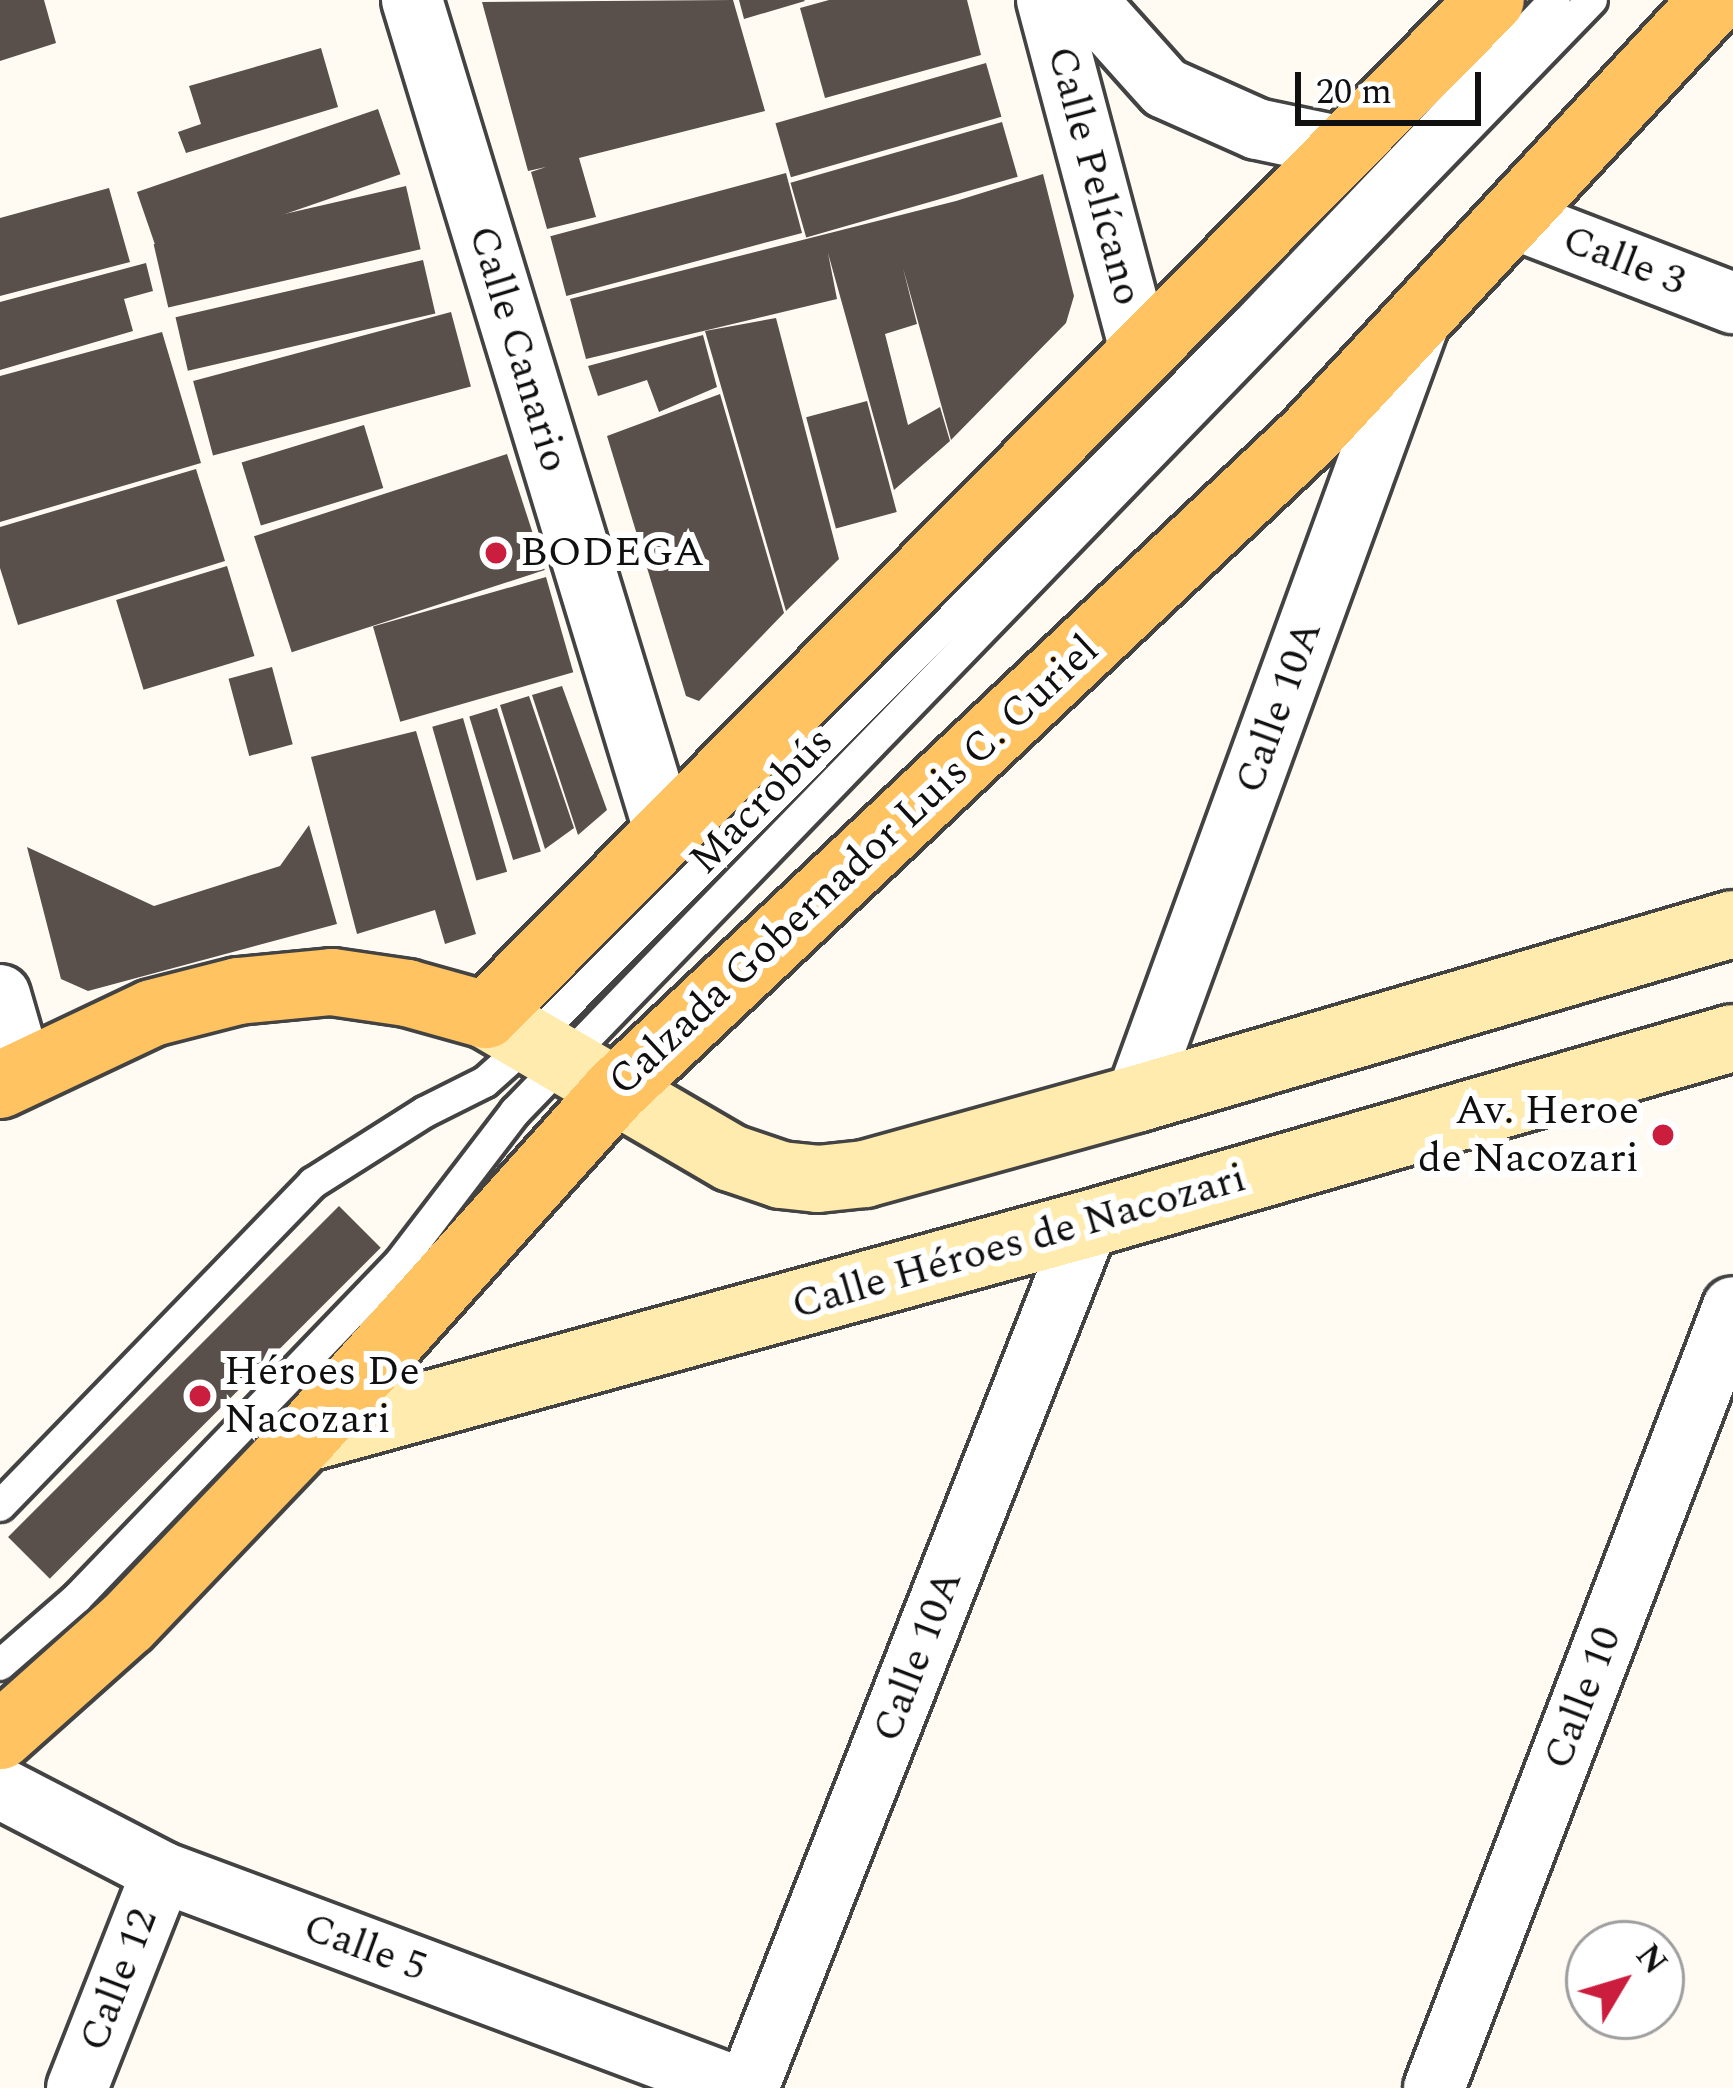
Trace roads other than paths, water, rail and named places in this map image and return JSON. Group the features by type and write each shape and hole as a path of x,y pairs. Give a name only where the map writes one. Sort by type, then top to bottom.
{"main road":[{"name":"Calzada Gobernador Luis C. Curiel","path":"0,1736 128,1622 303,1439 548,1054 666,836 1491,0"},
{"name":"Calzada Gobernador Luis C. Curiel","path":"548,1054 1309,436 1714,0"},
{"path":"11,1078 152,1013 238,991 332,982 407,993 548,1054 731,1158 781,1175 818,1179 865,1174 1136,1099 1733,924"},
{"name":"Calle Héroes de Nacozari","path":"303,1439 1088,1224 1733,1038"}],"street":[{"name":"Calle Canario","path":"412,0 666,836"},
{"name":"Calle Pelícano","path":"1047,0 1141,353"},
{"name":"Calle Pelícano","path":"1086,0 1166,88 1257,129 1348,148"},
{"name":"Calle 3","path":"1514,219 1733,303"},
{"name":"Calle 10A","path":"1136,1099 1422,315"},
{"path":"0,995 11,1078"},
{"name":"Calle 10A","path":"744,2088 1088,1224"},
{"name":"Calle 10","path":"1433,2088 1733,1307"},
{"name":"Calle 5","path":"0,1787 162,1872 744,2088"},
{"name":"Calle 12","path":"77,2088 162,1872"}],"lane":[{"name":"Macrobús","path":"0,1665 77,1598 398,1265 515,1112 548,1054 1555,0"},
{"name":"Macrobús","path":"0,1506 313,1183 484,1082 548,1054 1592,0"}],"place":[{"name":"BODEGA","path":"496,553"},
{"name":"Av. Heroe de Nacozari","path":"1663,1135"},
{"name":"Héroes De Nacozari","path":"200,1396"}]}
